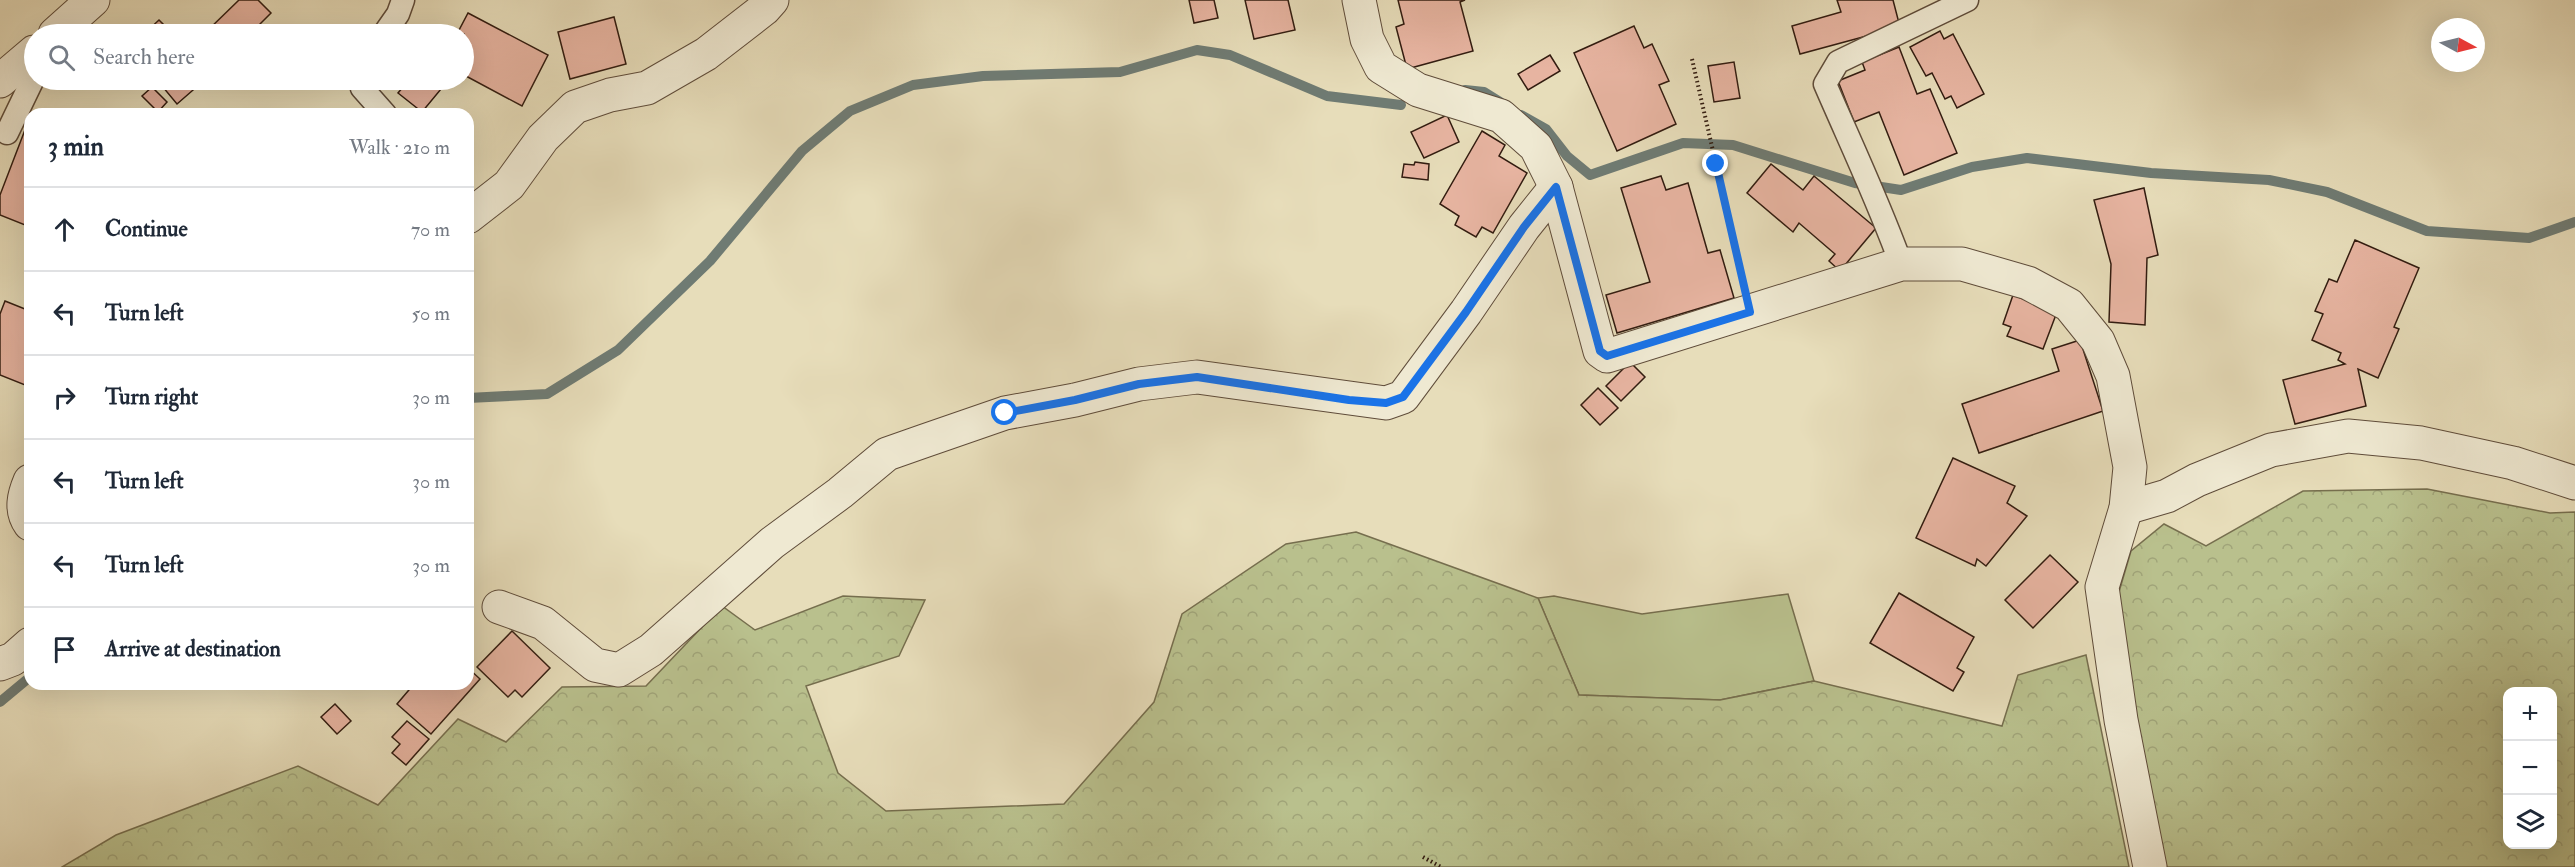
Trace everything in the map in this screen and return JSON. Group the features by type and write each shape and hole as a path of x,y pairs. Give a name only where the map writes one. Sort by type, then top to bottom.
{"street":[{"path":"66,24 93,0"},
{"path":"474,212 509,184 543,138 575,107 610,95 647,88 706,54 764,9 772,0"},
{"path":"1359,0 1367,39 1381,67 1418,90 1501,116 1536,147 1556,187 1600,351 1607,356 1901,264 1962,264 2028,283 2069,305 2098,341 2113,376 2130,467 2126,508 2102,587 2121,720 2150,867"},
{"path":"0,81 24,61"},
{"path":"499,607 543,622 595,665 619,670 651,650 772,543 840,493 887,454 934,437 1005,413 1075,400 1139,384 1197,377 1349,400 1386,403 1403,397 1466,312 1524,227 1556,187"},
{"path":"2126,508 2167,496 2197,480 2271,450 2348,436 2421,443 2513,463 2575,483"},
{"path":"0,664 13,659 24,649"}],"lane":[{"path":"391,24 403,0"},
{"path":"1901,264 1880,204 1863,172 1825,84 1838,62 1967,0"},
{"path":"7,133 28,90"},
{"path":"364,90 380,108"}],"path":[{"path":"1692,59 1750,312"},
{"path":"1424,857 1441,867"}],"green space":[{"path":"2427,489 2550,513 2575,512 2575,867 2167,867 2155,831 2116,602 2131,551 2164,524 2206,546 2303,491"},
{"path":"1356,532 1538,598 1579,695 1720,700 1814,681 2002,726 2018,675 2086,655 2129,867 62,867 116,835 298,766 378,805 458,719 506,742 562,687 646,686 722,606 755,630 843,596 925,600 899,656 806,686 838,773 886,811 1064,804 1154,702 1182,614 1286,544"},
{"path":"1788,594 1814,681 1720,700 1579,695 1538,598 1554,596 1642,614"}],"building":[{"path":"239,0 258,0 271,13 260,24 214,24"},
{"path":"1189,0 1214,0 1218,18 1194,23"},
{"path":"1245,0 1288,0 1295,30 1254,39"},
{"path":"1398,0 1465,0 1460,2 1473,51 1407,69 1396,27 1404,24"},
{"path":"1837,0 1893,0 1900,27 1800,54 1792,26 1841,12"},
{"path":"468,13 548,55 522,106 474,80 474,24 462,24"},
{"path":"614,17 626,64 570,79 558,32"},
{"path":"1634,26 1644,48 1652,44 1669,81 1659,85 1676,124 1617,151 1574,53"},
{"path":"1940,31 1944,39 1953,34 1984,94 1957,108 1951,96 1945,99 1932,73 1926,76 1910,47"},
{"path":"1899,47 1917,94 1930,89 1957,153 1904,175 1879,112 1854,122 1838,81 1865,70 1862,62"},
{"path":"1550,55 1560,71 1528,90 1518,74"},
{"path":"1734,62 1740,98 1714,102 1708,66"},
{"path":"149,90 155,90 167,102 162,108 154,108 142,96"},
{"path":"165,90 193,90 177,104"},
{"path":"401,90 440,90 425,108 417,108 398,93"},
{"path":"1447,115 1459,142 1424,158 1411,132"},
{"path":"1482,131 1505,145 1499,156 1527,173 1493,233 1482,227 1476,237 1455,225 1459,216 1440,204"},
{"path":"24,132 24,225 0,215 0,195"},
{"path":"1415,162 1429,164 1428,180 1402,177 1404,164 1414,165"},
{"path":"1771,164 1803,190 1814,176 1876,228 1840,271 1829,261 1835,254 1799,223 1793,232 1747,193"},
{"path":"1661,176 1666,190 1688,183 1708,253 1720,250 1734,298 1617,333 1606,295 1650,282 1621,188"},
{"path":"2144,188 2158,255 2147,258 2145,325 2109,322 2111,264 2094,200"},
{"path":"2355,240 2419,268 2394,327 2399,329 2378,378 2358,369 2366,406 2295,424 2283,380 2345,364 2338,360 2341,353 2312,340 2323,314 2315,311 2329,279 2337,282"},
{"path":"2013,295 2057,312 2043,349 2007,336 2011,327 2003,324"},
{"path":"5,301 24,309 24,385 0,375 0,314"},
{"path":"2080,340 2103,411 1979,453 1962,404 2059,371 2052,349"},
{"path":"1630,362 1645,377 1621,401 1606,386"},
{"path":"1598,388 1618,408 1600,425 1581,405"},
{"path":"1953,458 2015,486 2007,503 2027,516 1986,566 1977,559 1975,566 1916,538"},
{"path":"2050,555 2078,582 2033,628 2005,600"},
{"path":"1899,593 1974,637 1957,668 1964,672 1953,691 1870,643"},
{"path":"512,631 550,668 522,697 515,690 508,697 477,667"},
{"path":"474,674 480,679 474,686"},
{"path":"409,690 470,690 431,734 397,704"},
{"path":"335,704 351,721 337,734 321,717"},
{"path":"407,721 429,739 406,765 392,753 400,744 392,737"}],"waterway":[{"path":"474,398 547,394 618,350 710,261 802,151 850,111 913,85 983,76 1120,72 1197,50 1230,55 1327,96 1401,105"},
{"path":"1465,90 1484,92 1500,102"},
{"path":"1521,115 1546,129 1567,156 1590,175 1683,143 1733,145 1855,183 1901,190 1972,167 2027,158 2151,173 2269,180 2327,192 2427,231 2529,238 2575,222"},
{"path":"0,702 24,682"}],"route":[{"path":"1005,413 1075,400 1139,384 1197,377 1349,400 1386,403 1403,397 1466,312 1524,227 1556,187 1600,351 1607,356 1750,312 1716,164"}]}
